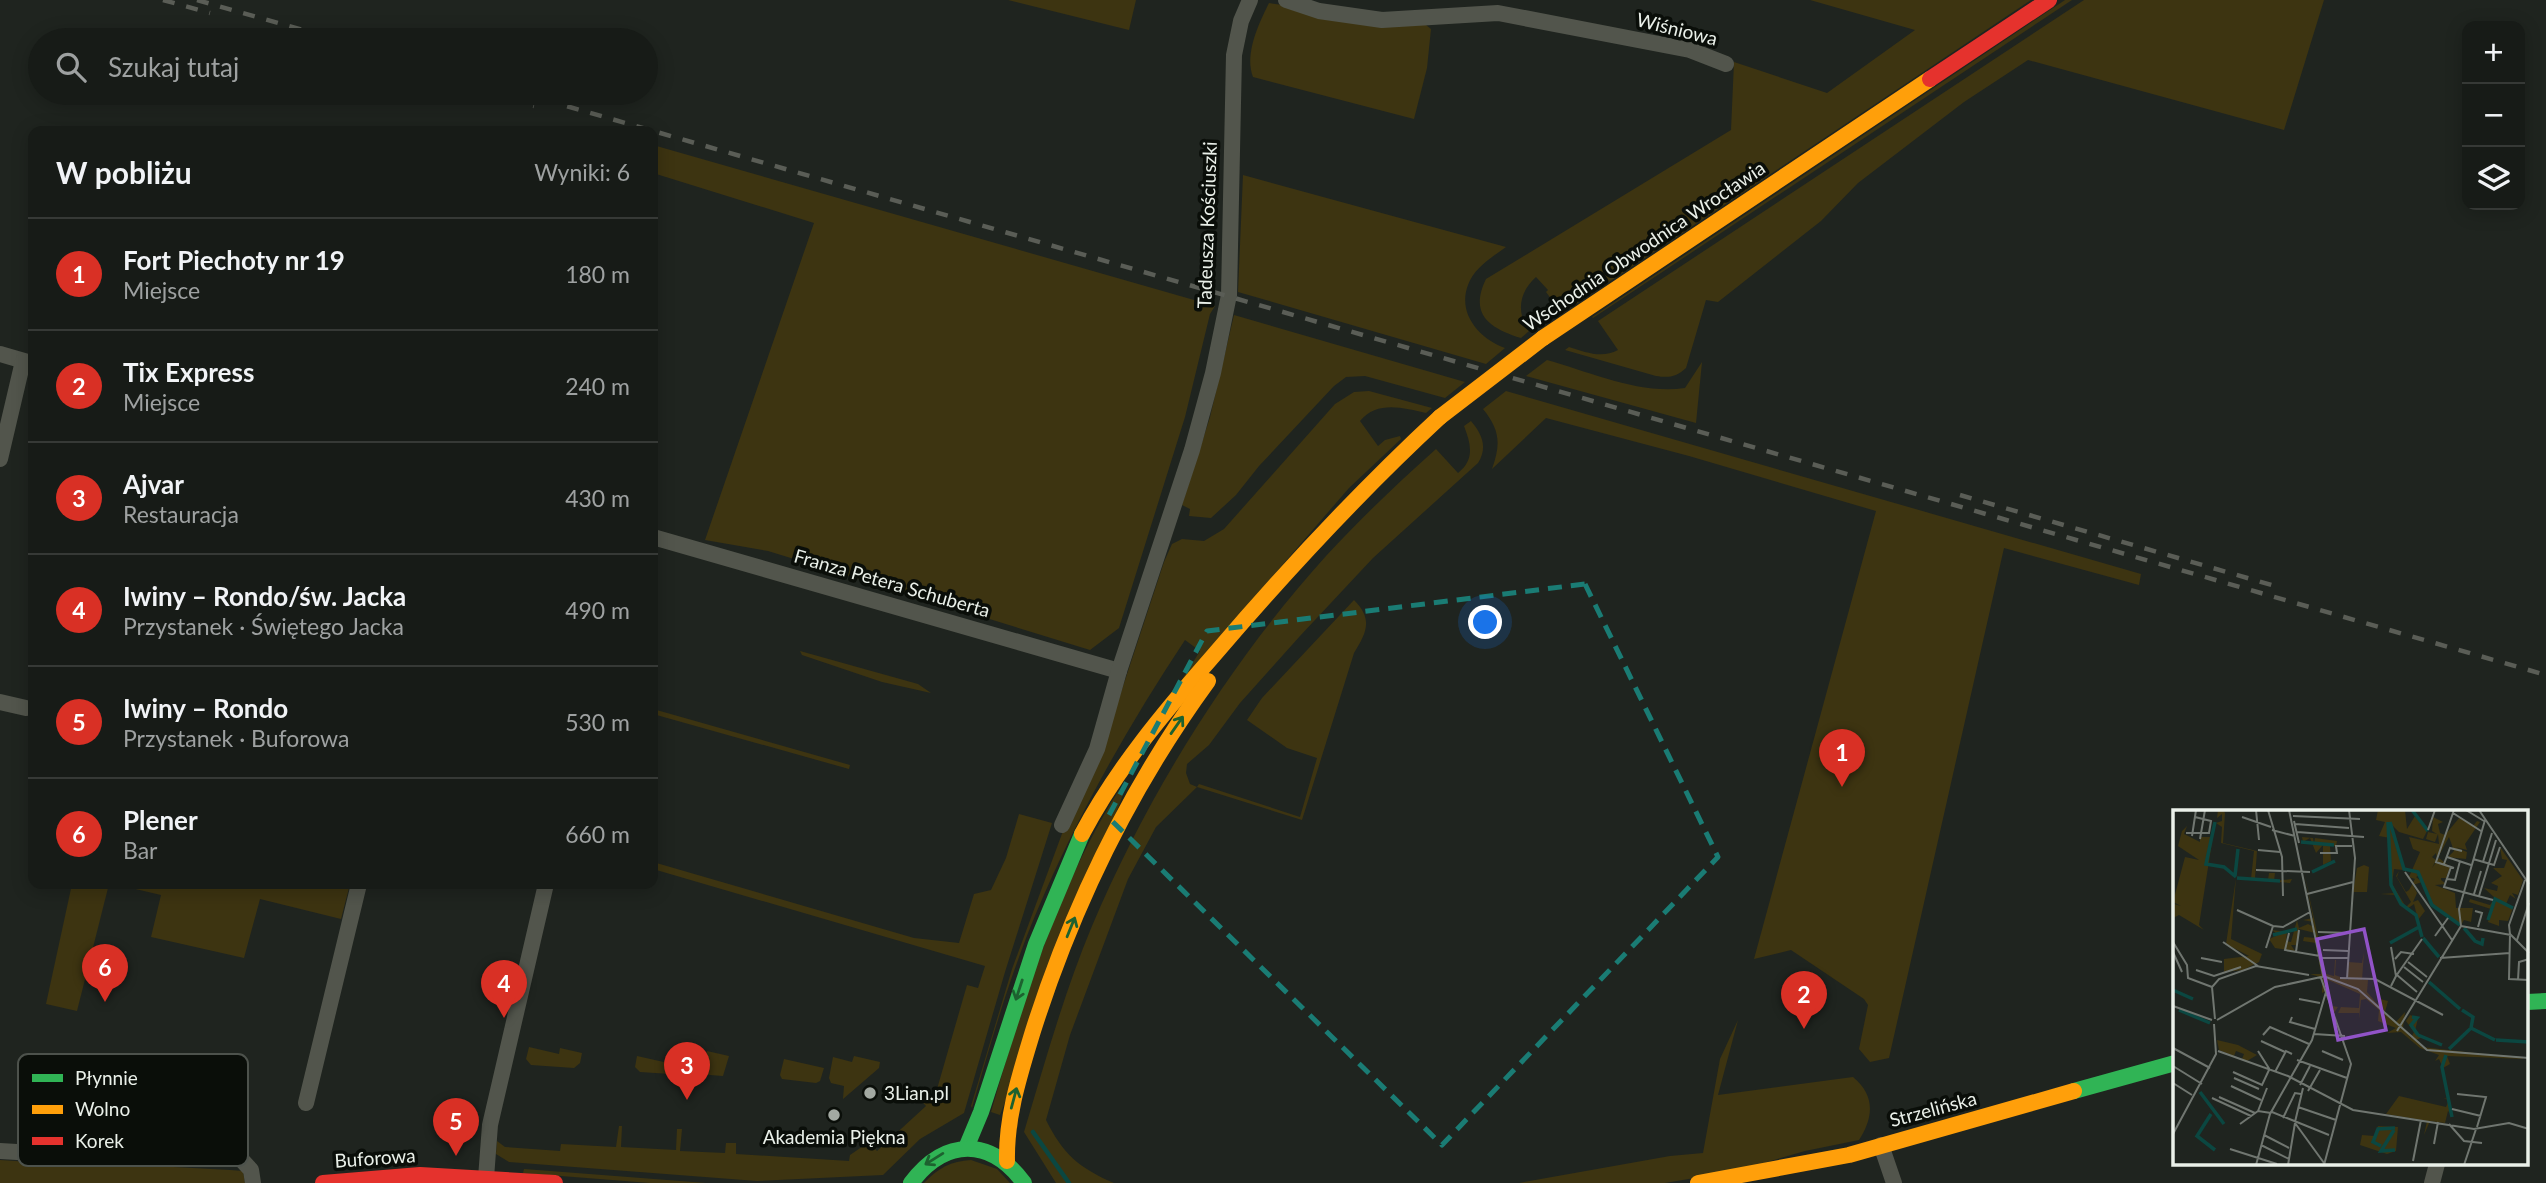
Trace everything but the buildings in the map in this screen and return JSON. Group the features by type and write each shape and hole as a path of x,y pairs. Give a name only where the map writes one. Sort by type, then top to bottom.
{"main road":[{"name":"Wschodnia Obwodnica Wrocławia","path":"966,1148 980,1116 1037,937 1086,827 1144,737 1293,565 1355,498 1440,417 1543,338 2049,0"},
{"name":"Wschodnia Obwodnica Wrocławia","path":"1007,1161 1007,1124 1032,1037 1066,940 1105,851 1159,751 1293,565"},
{"path":"2528,1002 2546,1001"},
{"name":"Strzelińska","path":"1698,1183 1830,1160 2173,1064"},
{"path":"911,1183 917,1172 931,1159 948,1151 966,1148 984,1150 1007,1161 1024,1183"},
{"name":"Buforowa","path":"323,1183 349,1179 486,1178 555,1183"}],"street":[{"name":"Tadeusza Kościuszki","path":"1062,825 1097,749 1119,671 1192,450 1213,373 1229,295 1234,55 1241,20 1250,0"},
{"name":"Wiśniowa","path":"1286,0 1319,11 1382,20 1498,13 1690,50 1726,64"},
{"path":"0,354 28,363 0,459"},
{"name":"Franza Petera Schuberta","path":"658,538 1119,671"},
{"path":"0,702 26,708"},
{"path":"306,1103 358,889"},
{"path":"486,1178 490,1125 545,889"},
{"path":"1881,1145 1894,1183"},
{"path":"0,1151 18,1152"},
{"path":"247,1166 251,1170 253,1183"},
{"path":"2432,1183 2436,1166"}],"highlighted area":[{"path":"1585,584 1718,857 1442,1145 1108,817 1207,631"}],"shaded area":[{"path":"1008,0 1136,0 1129,30"},
{"path":"1810,0 2031,0 1558,316 1555,312 1558,308 1546,292 1548,290 1536,277 1526,289 1521,303 1522,317 1529,331 1521,338 1491,324 1485,318 1480,302 1486,279 1731,130 1734,62 1827,93 1915,30"},
{"path":"2065,0 2072,0 1592,317"},
{"path":"2084,0 2324,0 2284,130 2028,60 1964,102 1858,183 1821,221 1718,302 1706,300 1686,368 1676,375 1656,376 1565,350 1569,347 1587,353 1606,354 1618,350 1598,321"},
{"path":"1269,3 1426,25 1431,29 1427,68 1414,119 1253,77 1251,49"},
{"path":"658,146 1215,306 1210,314 1185,417 1119,628 1090,650 768,551 705,540 814,223 658,175"},
{"path":"1243,175 1506,247 1475,273 1465,296 1468,315 1479,332 1505,348 1486,364 1238,292"},
{"path":"1234,315 1465,382 1445,398 1365,376 1346,377 1334,386 1259,466 1236,495 1211,518 1189,516 1190,509 1182,505 1210,417"},
{"path":"1547,360 1615,381 1668,389 1685,388 1702,362 1696,423 1526,376"},
{"path":"1369,391 1432,408 1426,413 1383,408 1374,410 1360,421 1378,446 1385,440 1400,436 1401,439 1349,488 1180,683 1200,651 1185,640 1143,705 1105,772 1053,876 1027,935 972,1108 1012,969 1063,831 1101,753 1172,544 1182,539 1204,541 1224,529 1335,404 1354,392"},
{"path":"1506,391 2141,574 2139,585 2004,548 1889,1058 1870,1062 1859,1049 1868,1005 1864,999 1791,950 1754,959 1876,511 1689,456 1546,418 1492,469 1498,445 1496,431 1483,409"},
{"path":"1471,421 1483,446 1478,463 1373,558 1240,703 1209,745 1187,764 1186,773 1190,784 1197,787 1156,827 1128,879 1070,1035 1046,1120 1073,1159 1091,1172 1114,1183 1056,1183 1024,1132 1055,1028 1082,951 1114,877 1165,779 1194,731 1257,640 1326,556 1436,449 1458,473 1463,468 1470,451 1464,426"},
{"path":"1354,600 1364,613 1365,632 1354,653 1302,820 1197,787 1199,784 1300,817 1317,758 1287,748 1247,720 1262,698"},
{"path":"800,651 918,684 931,693 882,682 802,655"},
{"path":"658,710 850,765 849,769 658,715"},
{"path":"1122,789 1124,792 1000,1115 991,1112 1029,987 1060,906 1097,827"},
{"path":"1019,814 1052,823 964,1113 920,1139 883,1175 757,1181 509,1162 496,1154 497,1141 505,1147 560,1151 561,1144 616,1147 619,1126 622,1126 621,1147 676,1150 677,1129 682,1129 680,1151 725,1153 726,1143 736,1143 736,1154 849,1161 850,1155 869,1142 877,1151 926,1106 912,1090 935,1096 967,985 978,988 985,966 658,870 658,863 914,938 959,943 974,894 991,890 1006,858"},
{"path":"71,889 108,889 77,1011 46,1004"},
{"path":"135,889 349,889 341,919 260,899 244,958 151,937 161,895"},
{"path":"1738,1020 1718,1095 1853,1077 1865,1091 1870,1107 1867,1123 1859,1140 1805,1151 1736,1171 1665,1183 1519,1183 1670,1156 1703,1153 1720,1059"},
{"path":"529,1047 559,1054 560,1048 582,1053 580,1063 574,1068 531,1065 526,1059"},
{"path":"707,1051 729,1056 723,1076 684,1073 687,1053 706,1057"},
{"path":"637,1056 677,1065 677,1069 671,1074 640,1072 635,1067"},
{"path":"854,1056 880,1062 879,1068 843,1099 844,1086 831,1083 829,1078 833,1057 852,1062"},
{"path":"784,1059 824,1068 820,1081 816,1083 782,1079 780,1075"},
{"path":"0,1160 18,1161 18,1166 154,1166 243,1171 245,1183 0,1183"},
{"path":"971,1160 997,1169 1010,1183 924,1183 945,1166"},
{"path":"524,1169 706,1183 650,1183 523,1173"}],"waterway":[{"path":"1033,1132 1069,1183"}],"railway":[{"path":"163,0 210,13"},
{"path":"197,0 296,28"},
{"path":"563,105 636,126"},
{"path":"658,132 2546,675"},
{"path":"1960,495 2282,588"}],"traffic: fast":[{"path":"966,1148 981,1112 1036,944 1082,834"},
{"path":"2528,1002 2546,1001"},
{"path":"2074,1091 2173,1064"},
{"path":"911,1183 924,1168 938,1158 953,1151 967,1149 997,1157 1024,1183"}],"traffic: slow":[{"path":"1543,338 1930,79"},
{"path":"1440,417 1543,338"},
{"path":"1082,834 1126,763 1196,676 1323,533 1440,417"},
{"path":"1007,1161 1011,1111 1019,1079 1066,938 1085,893 1129,806 1153,763 1208,681"},
{"path":"1698,1183 1849,1155 2074,1091"}],"traffic: jam":[{"path":"1930,79 2049,0"},
{"path":"323,1183 420,1175 555,1183"}],"place":[{"name":"Fort Piechoty nr 19","path":"1842,787"},
{"name":"Plener","path":"105,1002"},
{"name":"Iwiny – Rondo/św. Jacka","path":"504,1018"},
{"name":"Tix Express","path":"1804,1029"},
{"name":"3Lian.pl","path":"870,1093"},
{"name":"Ajvar","path":"687,1100"},
{"name":"Akademia Piękna","path":"834,1115"},
{"name":"Iwiny – Rondo","path":"456,1156"}]}
